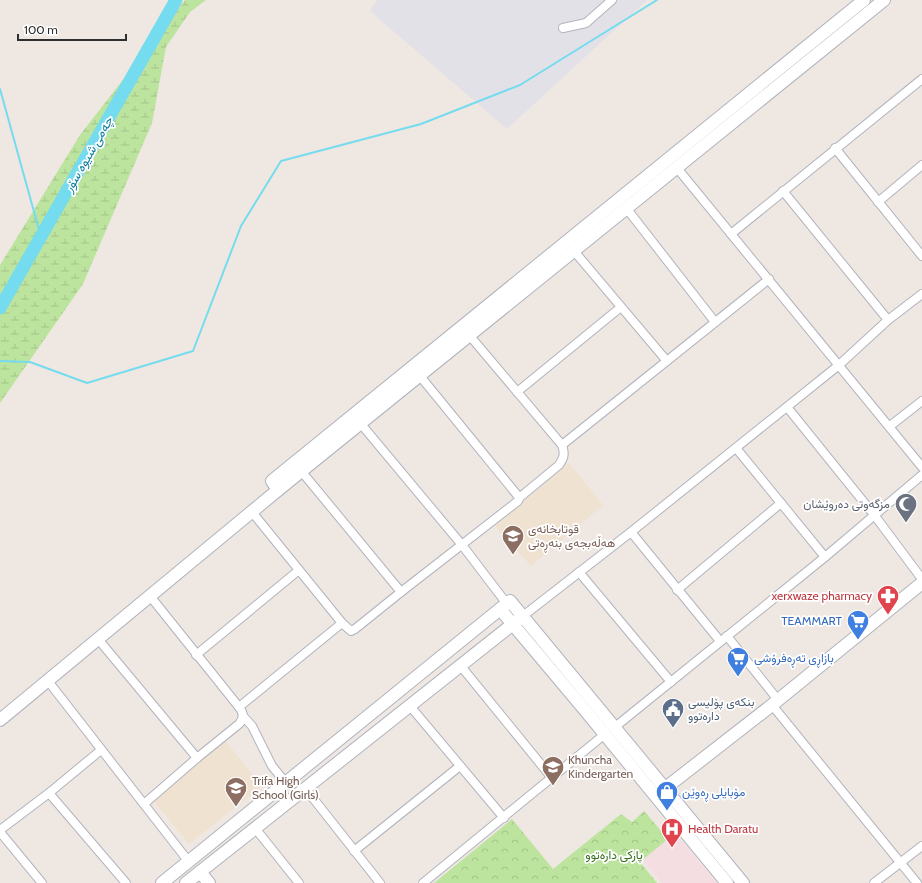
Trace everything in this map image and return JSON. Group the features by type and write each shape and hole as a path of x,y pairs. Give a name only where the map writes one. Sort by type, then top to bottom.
{"street":[{"path":"563,28 586,22 612,0"},
{"path":"0,720 252,512 275,486 596,217 864,0"},
{"path":"275,486 302,472 884,0"},
{"path":"731,234 835,148 922,79"},
{"path":"835,148 922,255"},
{"path":"878,202 922,165"},
{"path":"677,168 890,426 922,467"},
{"path":"783,191 888,320"},
{"path":"627,209 715,322"},
{"path":"596,217 604,227"},
{"path":"574,252 666,360"},
{"path":"562,445 666,360 769,279"},
{"path":"186,883 736,448 839,365 888,320 922,294"},
{"path":"517,392 621,307"},
{"path":"252,512 351,631 518,501 519,498 561,461 564,453 562,445 470,336"},
{"path":"420,376 519,498"},
{"path":"890,426 922,401"},
{"path":"787,407 875,516 922,579"},
{"path":"361,424 462,545 506,605 513,624 610,730"},
{"path":"736,448 825,557"},
{"path":"302,472 401,592"},
{"path":"423,883 825,557 922,475"},
{"path":"677,590 781,503"},
{"path":"631,532 677,590 724,639 916,883"},
{"path":"196,655 299,570"},
{"path":"579,572 671,682"},
{"path":"660,792 775,702 922,583"},
{"path":"150,596 196,655 242,710 243,716 252,726 272,766 305,788 380,883"},
{"path":"506,605 523,616 630,755 737,882"},
{"path":"162,883 506,605"},
{"path":"239,707 342,622"},
{"path":"98,639 197,758"},
{"path":"460,665 552,778"},
{"path":"48,681 189,862"},
{"path":"410,706 504,818"},
{"path":"144,804 239,724 243,716"},
{"path":"41,883 0,831 101,750"},
{"path":"354,851 460,766"},
{"path":"49,793 126,883"},
{"path":"255,828 299,883"},
{"path":"874,883 922,846"},
{"path":"200,872 209,883"}],"shaded area":[{"path":"377,0 647,0 507,129 370,11"},
{"path":"569,463 603,505 531,566 495,526"},
{"path":"225,741 262,786 189,844 153,800"},
{"name":"Health Daratu","path":"677,835 717,883 662,883 643,860 671,836 673,838"}],"green space":[{"path":"185,0 206,0 190,12 166,47 152,123 83,284 0,403 0,265 80,135"},
{"name":"پارکی دارەتوو","path":"644,811 668,839 640,862 657,883 434,883 512,819 553,869 621,814 632,822"}],"waterway":[{"name":"چەمی شیوە سۆر","path":"0,308 176,0"},
{"path":"0,361 30,362 87,383 193,351 241,226 281,161 421,124 520,85 657,0"},
{"path":"0,89 41,237"}],"place":[{"name":"مزگەوتی دەروێشان","path":"906,524"},
{"name":"قوتابخانەی هەڵەبجەی بنەڕەتی","path":"513,556"},
{"name":"xerxwaze pharmacy","path":"888,616"},
{"name":"TEAMMART","path":"858,640"},
{"name":"بازاڕی تەڕەفرۆشی","path":"738,678"},
{"name":"بنکەی پۆلیسی دارەتوو","path":"673,728"},
{"name":"Khuncha Kindergarten","path":"553,786"},
{"name":"Trifa High School (Girls)","path":"236,808"},
{"name":"مۆبایلی ڕەوێن","path":"667,812"},
{"name":"Health Daratu","path":"672,848"}]}
